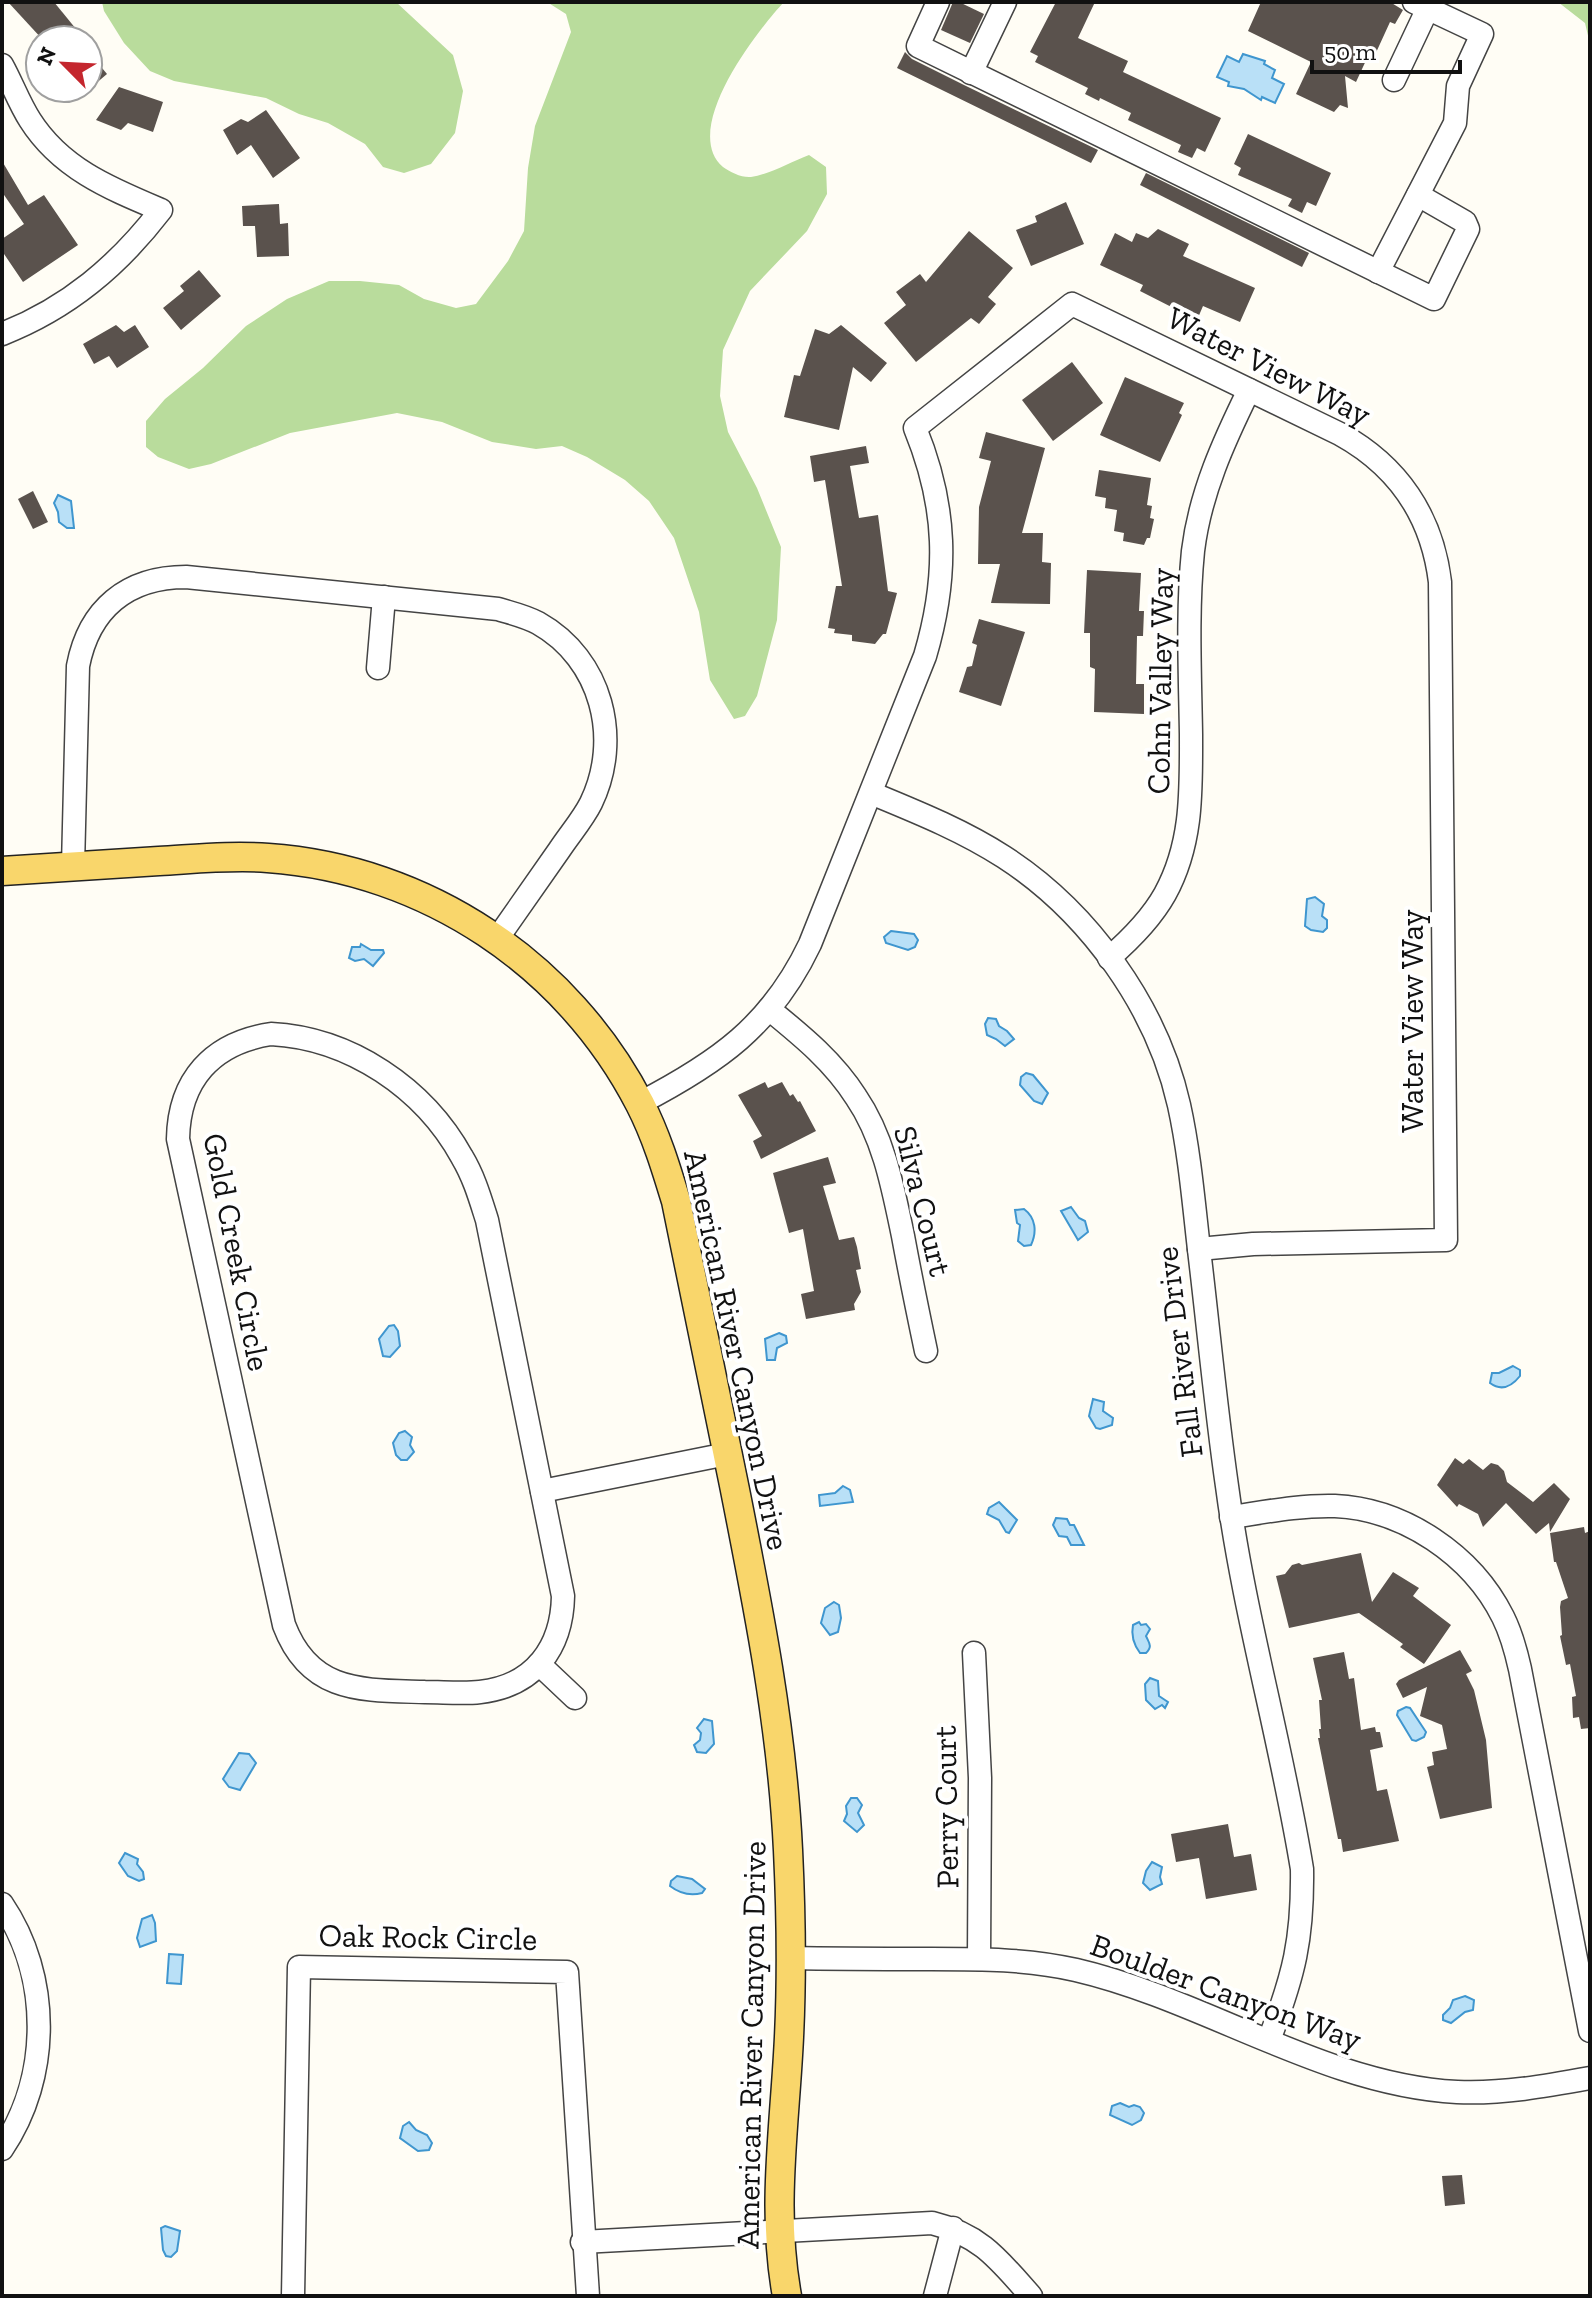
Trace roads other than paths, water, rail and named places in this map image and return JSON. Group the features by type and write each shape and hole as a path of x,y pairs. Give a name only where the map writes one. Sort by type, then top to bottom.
{"main road":[{"name":"American River Canyon Drive","path":"2,871 267,858 313,863 404,888 497,939 559,991 618,1065 640,1103 676,1201 773,1695 785,1803 791,1958 779,2231 787,2296"}],"street":[{"path":"938,2 918,46 1434,299 1468,229 1465,222 1418,195"},
{"path":"971,73 1003,3"},
{"path":"1378,272 1455,123 1458,86 1482,34 1421,5 1394,80"},
{"path":"2,65 31,122 58,154 92,179 161,210 136,244 78,294 54,310 2,334"},
{"name":"Water View Way","path":"640,1103 689,1078 726,1052 788,985 810,944 925,656 940,592 941,527 933,478 915,428 1072,304 1356,443 1385,466 1410,494 1438,563 1441,598 1446,1240 1253,1244 1199,1249"},
{"name":"Cohn Valley Way","path":"1109,958 1149,918 1165,895 1186,843 1191,801 1190,588 1194,548 1213,468 1249,390"},
{"path":"73,866 78,666 81,651 93,623 114,600 140,584 170,577 498,609 537,623 571,649 594,684 603,710 606,739 604,767 590,806 497,939"},
{"path":"378,668 384,597"},
{"name":"Fall River Drive","path":"871,793 943,822 1007,859 1043,886 1075,917 1109,958 1147,1019 1170,1074 1187,1146 1231,1517 1302,1869 1303,1914 1297,1960 1269,2040"},
{"name":"Silva Court","path":"769,1009 831,1063 870,1121 886,1160 893,1188 926,1351"},
{"name":"Gold Creek Circle","path":"271,1034 326,1044 380,1070 408,1090 443,1128 467,1167 487,1220 542,1491 563,1596 560,1628 548,1653 517,1681 476,1693 369,1690 339,1685 315,1671 296,1650 289,1638 180,1154 181,1108 194,1080 214,1057 241,1041 271,1034"},
{"path":"542,1491 727,1454"},
{"path":"1231,1517 1305,1506 1347,1507 1375,1513 1401,1522 1449,1551 1488,1592 1502,1616 1520,1669 1590,2031"},
{"name":"Perry Court","path":"974,1653 980,1778 979,1959"},
{"path":"539,1664 575,1698"},
{"path":"2,1904 28,1954 34,1972 38,2011 37,2059 31,2087 22,2115 2,2149"},
{"name":"Boulder Canyon Way","path":"791,1958 979,1959 1027,1962 1075,1970 1121,1982 1346,2070 1415,2087 1456,2092 1499,2092 1590,2078"},
{"name":"Oak Rock Circle","path":"293,2296 299,1967 567,1972 582,2242 588,2296"},
{"path":"582,2242 916,2223 953,2228 978,2240 1031,2296"},
{"path":"935,2296 953,2228"}],"water":[{"path":"1243,54 1265,61 1264,64 1275,70 1272,78 1284,84 1275,103 1262,97 1261,100 1244,89 1228,86 1229,82 1217,77 1227,56 1239,62"},
{"path":"58,495 71,501 74,528 67,528 59,522 54,503"},
{"path":"1315,897 1324,904 1322,916 1327,920 1327,928 1323,932 1305,926 1307,899"},
{"path":"891,931 914,934 918,940 915,947 908,950 886,943 884,937"},
{"path":"361,944 371,950 383,950 384,953 373,966 364,959 355,961 349,958 352,947 360,947"},
{"path":"988,1018 996,1019 999,1026 1014,1039 1005,1046 987,1035 985,1024"},
{"path":"1026,1073 1033,1075 1048,1093 1042,1104 1034,1101 1020,1085 1021,1077"},
{"path":"1071,1207 1085,1221 1088,1232 1078,1240 1061,1211"},
{"path":"1024,1209 1031,1217 1035,1230 1031,1245 1024,1246 1018,1241 1020,1225 1015,1210"},
{"path":"394,1325 400,1346 390,1357 383,1356 379,1339 389,1326"},
{"path":"779,1333 786,1336 787,1343 777,1348 775,1360 767,1360 765,1339"},
{"path":"1513,1366 1520,1370 1520,1376 1514,1383 1503,1387 1490,1383 1492,1373"},
{"path":"1093,1399 1104,1402 1103,1411 1113,1418 1112,1425 1096,1428 1089,1416"},
{"path":"405,1431 412,1437 410,1445 414,1452 407,1460 401,1460 393,1443 399,1433"},
{"path":"843,1486 850,1490 853,1502 820,1506 819,1495 835,1493"},
{"path":"999,1502 1017,1520 1009,1533 999,1520 987,1514 989,1508"},
{"path":"1056,1518 1067,1519 1070,1525 1074,1525 1084,1545 1071,1545 1067,1537 1059,1536 1053,1525"},
{"path":"834,1602 839,1605 841,1618 838,1632 830,1635 821,1623 825,1608"},
{"path":"1139,1622 1150,1629 1146,1636 1150,1646 1146,1653 1140,1653 1136,1647 1132,1632 1133,1625"},
{"path":"1150,1678 1158,1681 1159,1696 1168,1702 1165,1708 1162,1705 1155,1709 1146,1700 1145,1684"},
{"path":"1406,1707 1410,1708 1426,1732 1416,1741 1412,1740 1397,1715"},
{"path":"704,1719 712,1721 714,1744 706,1753 697,1752 694,1745 700,1740 701,1733 697,1728"},
{"path":"239,1753 249,1754 256,1763 240,1790 229,1787 223,1779"},
{"path":"851,1798 857,1798 862,1805 858,1813 864,1825 857,1832 844,1821 846,1806"},
{"path":"125,1853 138,1859 144,1879 139,1881 128,1876 119,1863"},
{"path":"1152,1862 1162,1867 1162,1884 1150,1890 1143,1883"},
{"path":"677,1876 692,1879 705,1889 702,1893 693,1894 677,1890 670,1886"},
{"path":"152,1915 156,1941 140,1947 137,1938 142,1919"},
{"path":"169,1954 183,1955 181,1984 167,1983"},
{"path":"1465,1996 1474,2000 1473,2010 1451,2023 1443,2020 1453,2000"},
{"path":"1120,2103 1140,2107 1144,2113 1141,2120 1132,2125 1110,2115 1112,2106"},
{"path":"409,2122 427,2135 432,2143 429,2150 418,2151 400,2138 403,2126"},
{"path":"165,2226 180,2231 177,2251 171,2257 166,2256 163,2250 161,2228"}]}
